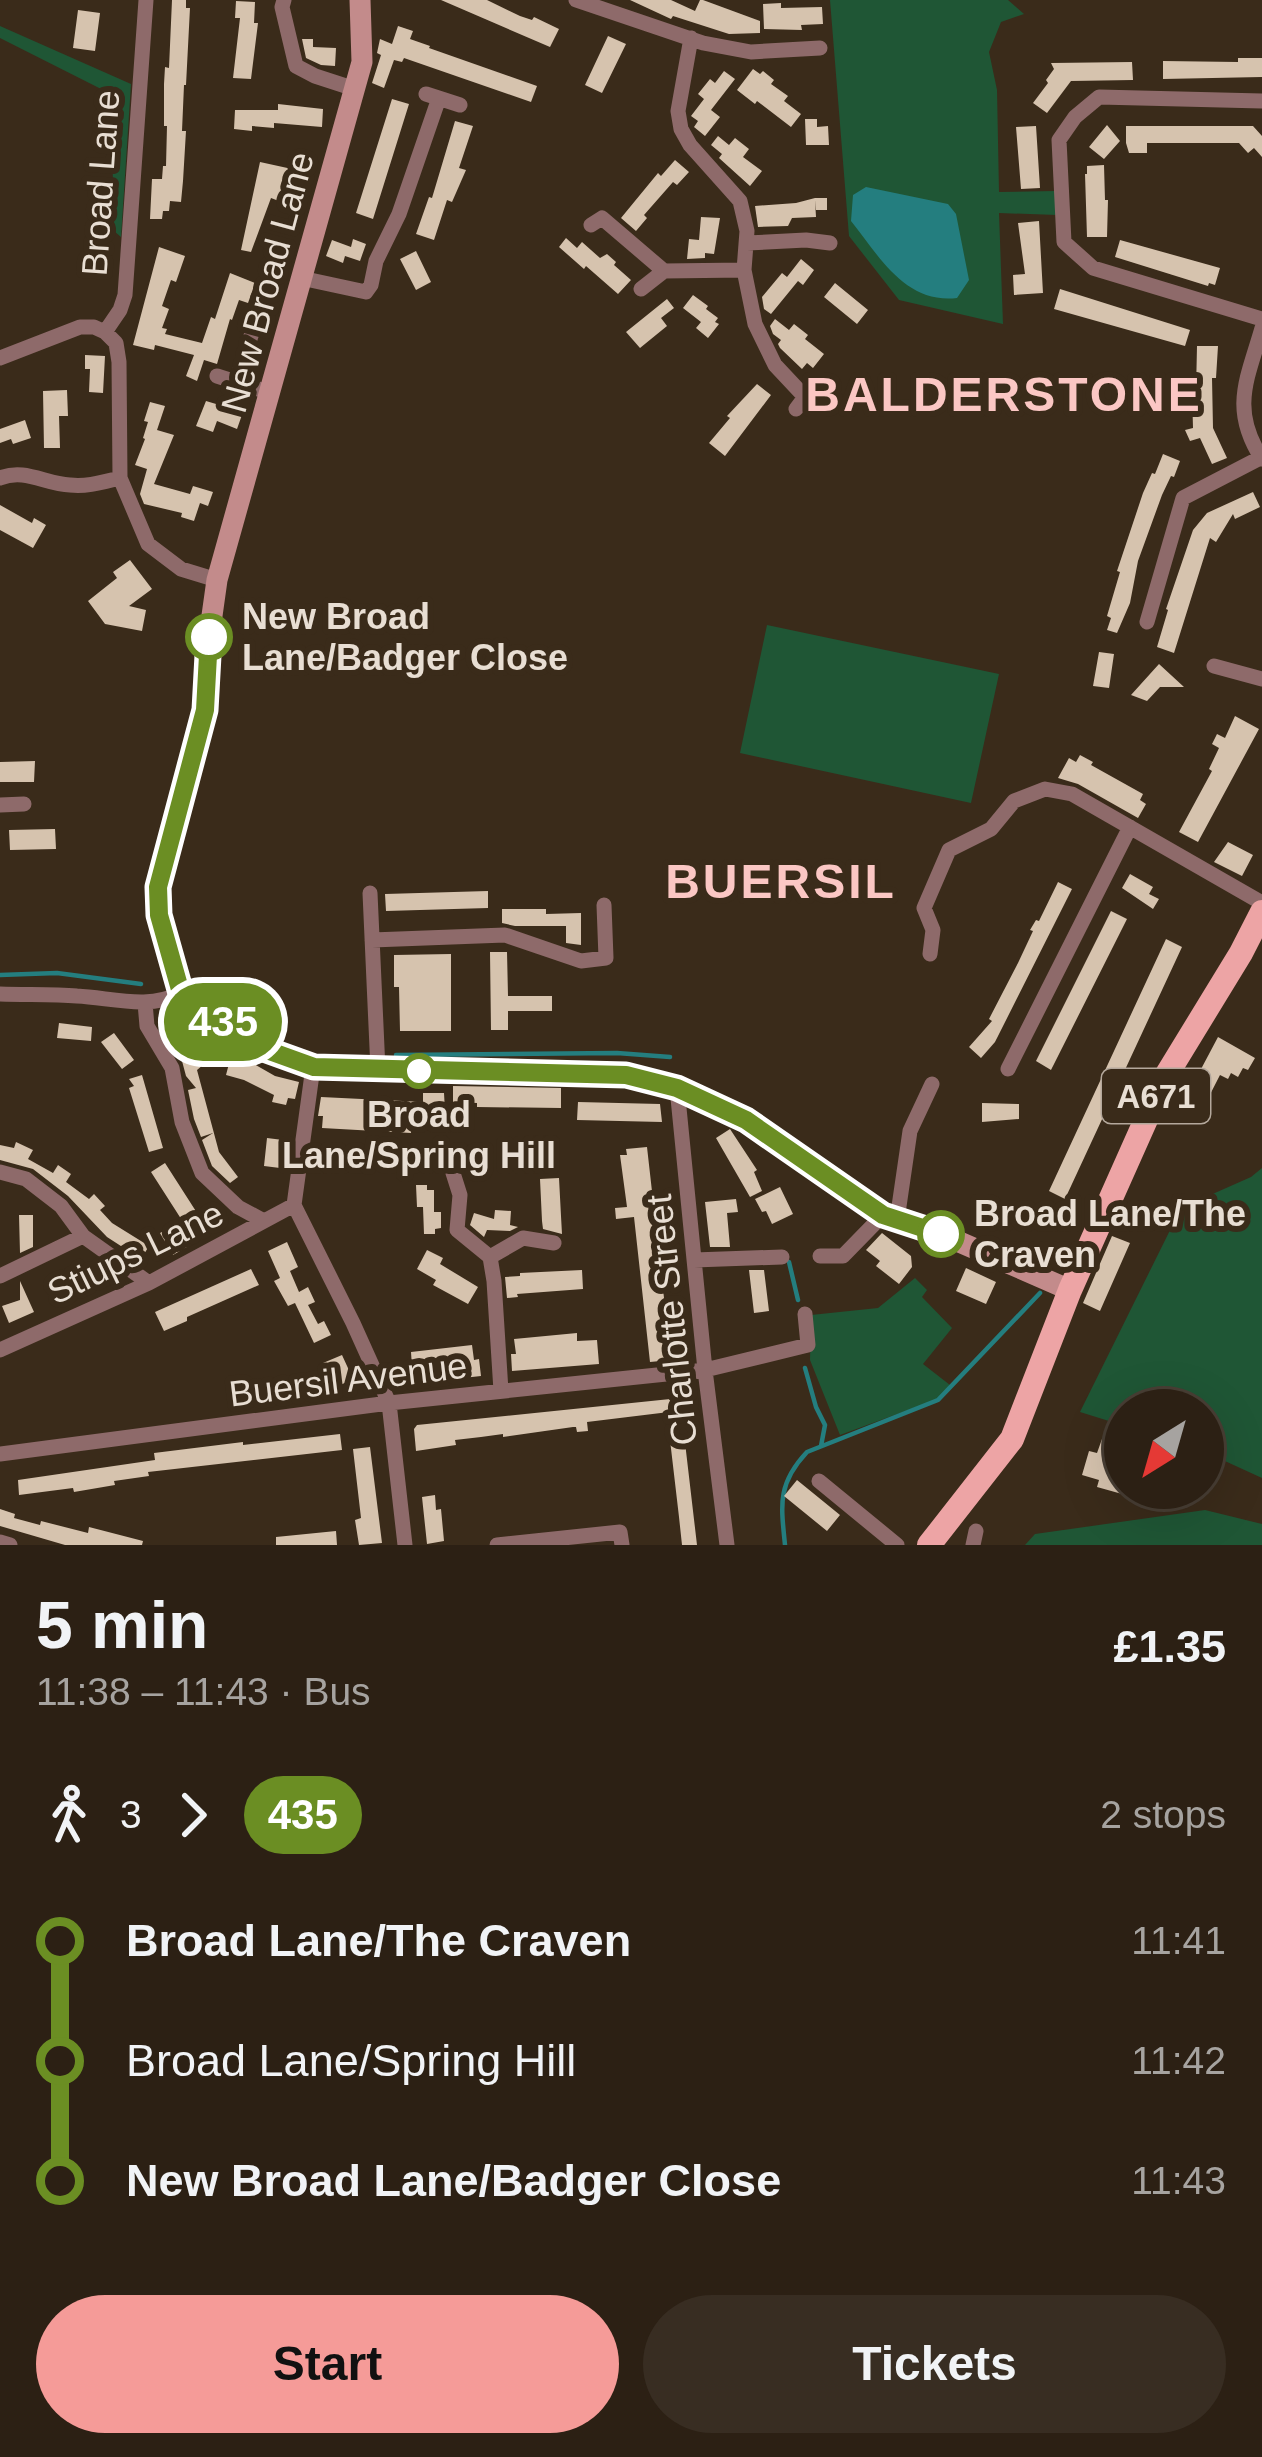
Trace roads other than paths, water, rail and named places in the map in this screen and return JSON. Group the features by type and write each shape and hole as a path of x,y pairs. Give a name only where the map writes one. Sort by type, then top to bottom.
{"main road":[{"name":"New Broad Lane","path":"218,580 362,62 360,0"},
{"path":"218,580 205,710 158,887 159,915 181,993 250,1044 314,1067 626,1075 677,1088 746,1120 890,1218 941,1234 1070,1290"},
{"name":"A671","path":"929,1545 1012,1439 1070,1290 1164,1078 1251,958 1262,912"}],"street":[{"name":"Broad Lane","path":"105,332 125,295 146,0"},
{"path":"284,0 296,66 355,88"},
{"path":"576,0 691,38 751,52 820,48"},
{"path":"691,38 678,111 681,129 690,146 740,201 747,231 744,270 755,323 775,365 805,397 796,409"},
{"path":"301,278 366,292 399,214 432,96 460,105"},
{"path":"1148,622 1183,498 1261,458 1247,433 1242,397 1262,323 1093,268 1064,242 1059,140 1075,117 1099,97 1262,101"},
{"path":"599,217 664,271"},
{"path":"747,243 830,243"},
{"path":"641,289 664,271 744,270"},
{"path":"236,382 263,299"},
{"path":"0,358 80,327 94,327 111,336 118,350 120,478 148,544 181,569 218,580"},
{"path":"217,376 271,393"},
{"path":"0,478 31,475 63,485 88,486 120,478"},
{"path":"1214,666 1262,679"},
{"path":"930,954 933,930 924,908 949,850 992,829 1014,802 1045,789 1072,794 1262,903"},
{"path":"0,805 24,804"},
{"path":"1008,1070 1130,827"},
{"path":"370,893 378,1070"},
{"path":"372,940 505,935 581,962 606,958 604,905"},
{"path":"0,994 75,995 145,1003 181,993"},
{"path":"145,1003 147,1026 172,1068 182,1122 202,1173 238,1208 264,1221"},
{"path":"314,1067 294,1205 389,1403 404,1545"},
{"path":"820,1256 843,1256 890,1218 910,1132 932,1084"},
{"name":"Charlotte Street","path":"677,1088 727,1545"},
{"path":"0,1172 26,1179 61,1206 83,1236 149,1283"},
{"path":"453,1173 460,1195 457,1230 490,1257 502,1391"},
{"name":"Stiups Lane","path":"0,1350 149,1283 294,1205"},
{"path":"0,1276 83,1236"},
{"path":"490,1257 523,1238 554,1244"},
{"path":"694,1260 782,1257"},
{"name":"Buersil Avenue","path":"0,1454 389,1403 705,1370 808,1345 805,1314"},
{"path":"820,1481 897,1545"},
{"path":"497,1545 621,1538"},
{"path":"0,1542 10,1545"}],"water":[{"path":"866,187 948,204 956,214 969,280 957,298 922,293 883,262 851,221 853,195"}],"waterway":[{"path":"0,975 57,973 141,984"},
{"path":"396,1055 617,1053 670,1057"},
{"path":"789,1262 798,1300"},
{"path":"785,1545 783,1496 790,1474 807,1452 938,1400 1040,1293"},
{"path":"805,1368 825,1425 821,1446"}],"place":[{"name":"New Broad Lane/Badger Close","path":"209,637"},
{"name":"Broad Lane/Spring Hill","path":"419,1071"},
{"name":"Broad Lane/The Craven","path":"941,1234"}],"district":[{"name":"BALDERSTONE","path":"1004,394"},
{"name":"BUERSIL","path":"781,881"}]}
